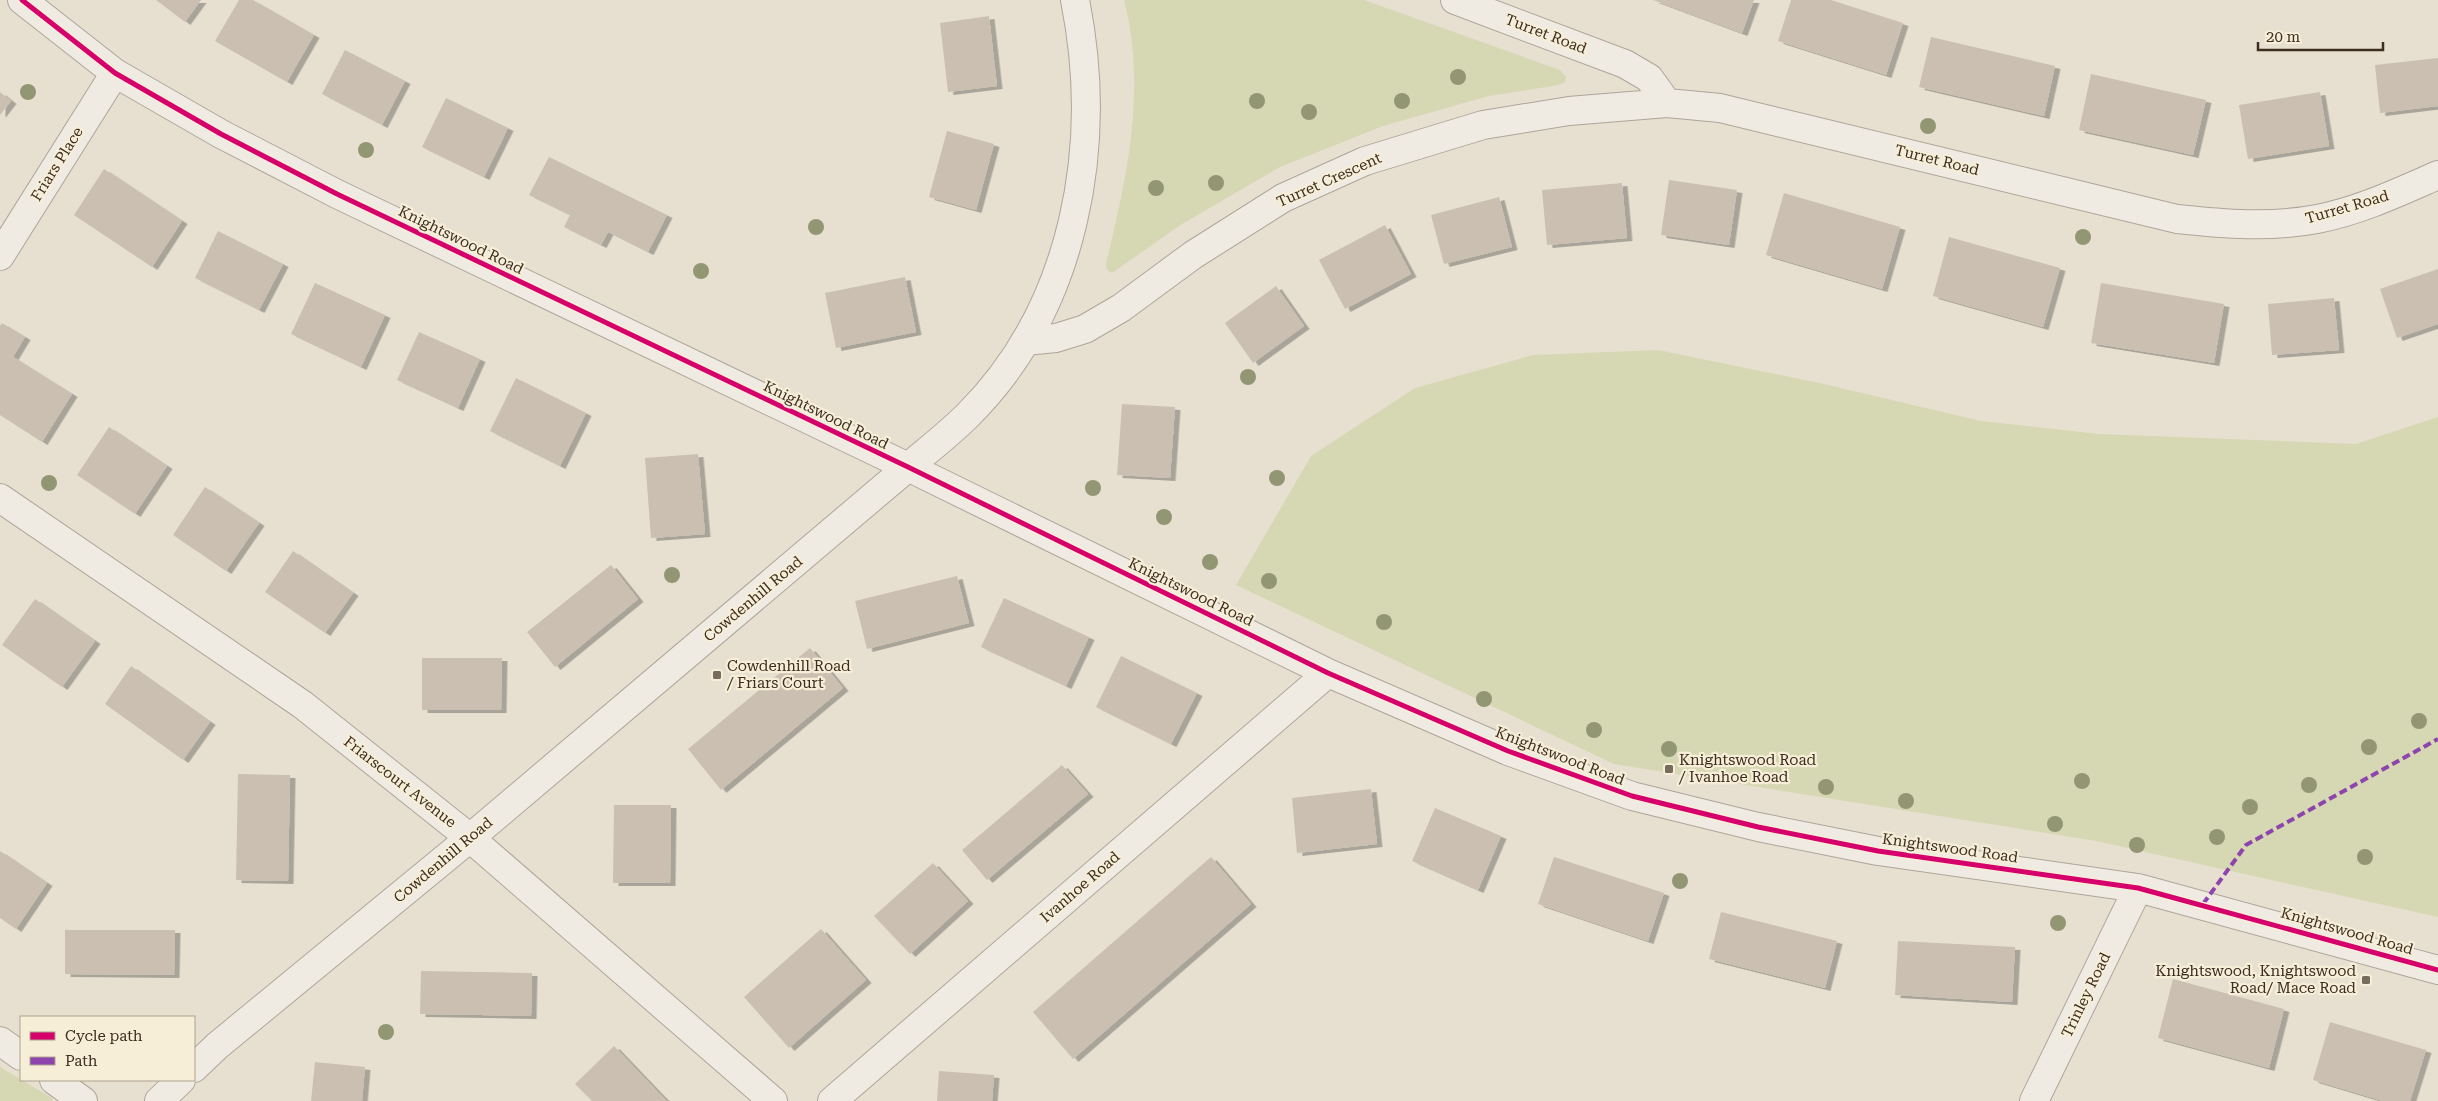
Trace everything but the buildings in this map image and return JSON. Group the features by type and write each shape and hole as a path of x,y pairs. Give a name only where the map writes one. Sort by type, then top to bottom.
{"street":[{"name":"Knightswood Road","path":"22,0 115,73 221,134 337,194 908,468 1328,673 1508,751 1632,796 1758,827 1878,851 2138,888 2438,970"},
{"name":"Cowdenhill Road","path":"195,1067 217,1046 470,838 908,468 968,415 1003,374 1025,341 1056,279 1073,229 1083,164 1087,108 1083,43 1074,0"},
{"name":"Turret Road","path":"1455,0 1625,64 1649,78 1667,103 1729,110 2177,219 2232,225 2273,225 2317,219 2380,200 2438,175"},
{"name":"Friars Place","path":"0,256 115,73"},
{"name":"Turret Crescent","path":"1025,341 1056,338 1085,329 1121,308 1193,255 1283,198 1366,161 1483,125 1568,111 1667,103"},
{"name":"Friarscourt Avenue","path":"0,498 303,705 470,838 773,1101"},
{"name":"Ivanhoe Road","path":"832,1101 1328,673"},
{"name":"Trinley Road","path":"2034,1101 2138,888"},
{"path":"0,1041 20,1055"},
{"path":"55,1081 83,1101"},
{"path":"158,1101 180,1081"}],"green space":[{"path":"1124,0 1364,0 1560,70 1566,77 1565,82 1559,85 1489,96 1383,126 1280,167 1182,224 1112,273 1107,270 1106,264 1127,166 1134,100 1131,34"},
{"path":"1658,350 1824,384 1981,421 2099,434 2356,444 2438,417 2438,917 2096,841 1614,764 1236,585 1311,456 1415,388 1533,355"},
{"path":"0,1067 20,1079 20,1081 23,1081 52,1098 53,1101 0,1101"}],"marked path":[{"path":"2203,904 2246,845 2438,739"}],"cycle path":[{"path":"22,0 115,73 221,134 337,194 908,467 1328,673 1508,751 1632,796 1758,827 1878,851 2138,888 2438,970"}],"place":[{"name":"Cowdenhill Road / Friars Court","path":"717,675"},
{"name":"Knightswood Road / Ivanhoe Road","path":"1669,769"},
{"name":"Knightswood, Knightswood Road/ Mace Road","path":"2366,980"}]}
